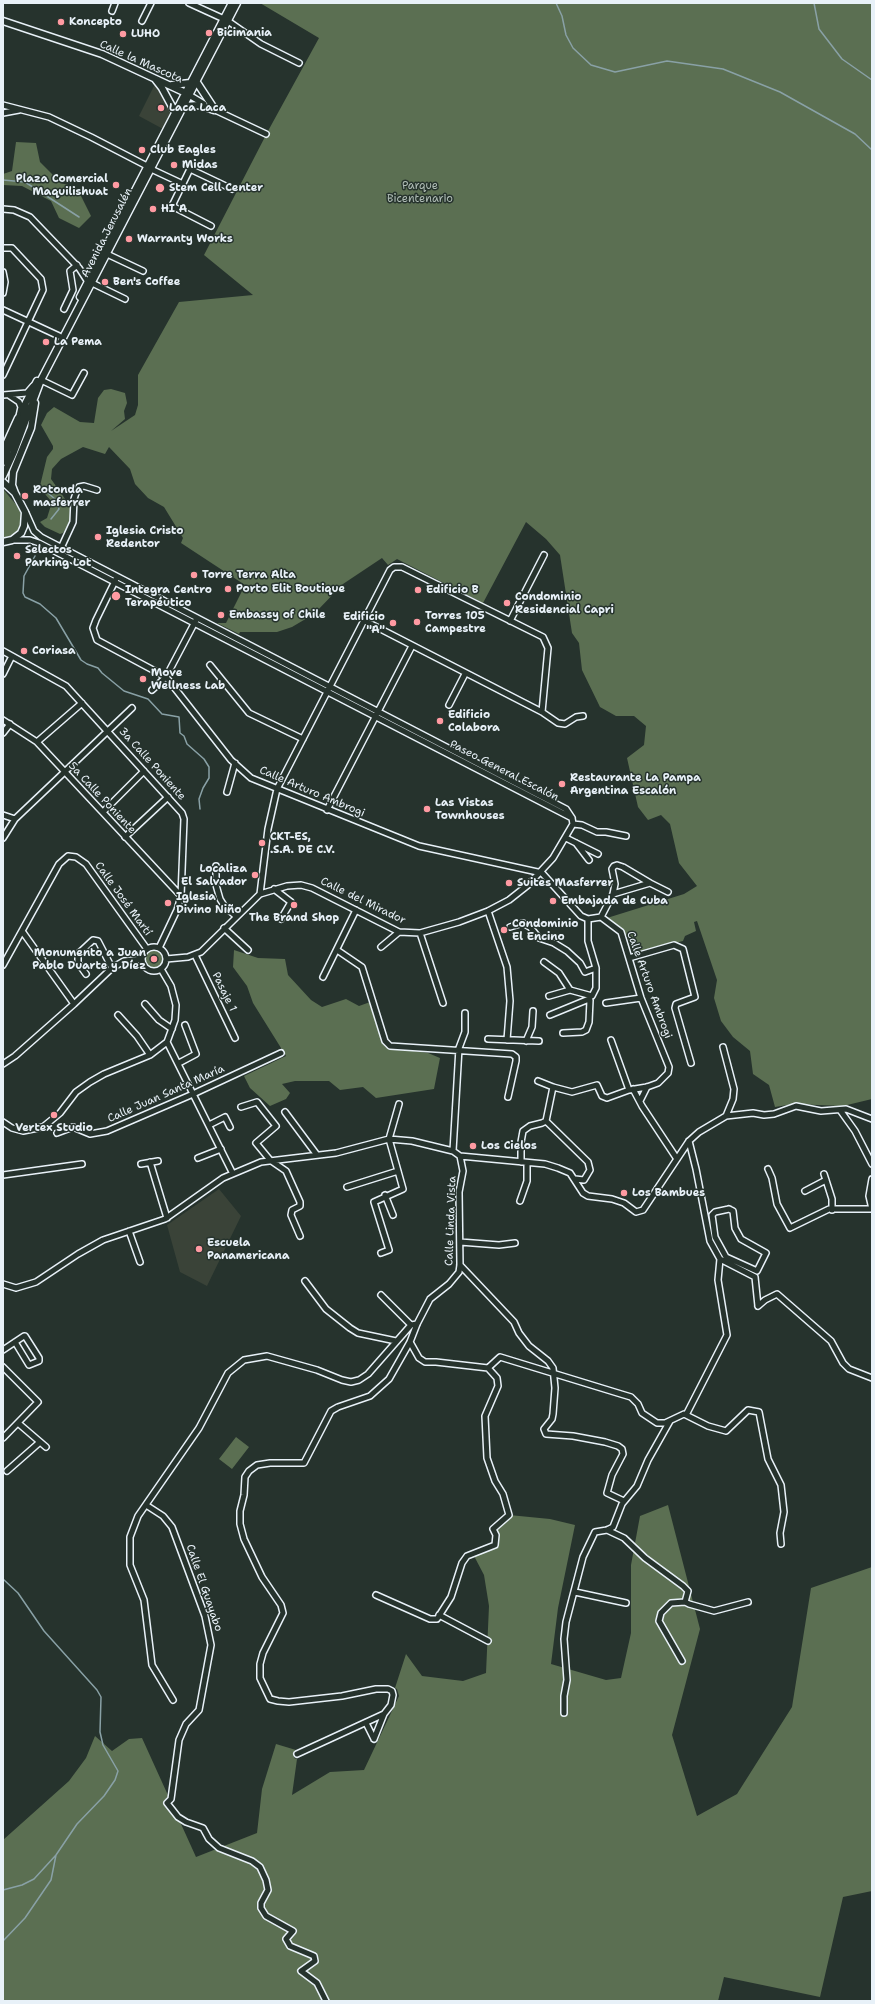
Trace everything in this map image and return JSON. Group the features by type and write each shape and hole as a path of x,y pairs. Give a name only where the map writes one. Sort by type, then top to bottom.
{"main road":[{"name":"Avenida Jerusalén","path":"3,462 59,336 107,254 175,112 196,81 226,20 232,3"},
{"name":"Avenida Jerusalén","path":"3,476 17,446 39,381 149,168 184,106 190,83 237,3"},
{"name":"Calle la Mascota","path":"3,21 102,54 187,94"},
{"path":"153,77 162,88 175,112"},
{"path":"196,81 215,110"},
{"path":"169,85 179,86 190,83"},
{"path":"184,106 199,105 215,110"},
{"path":"3,451 19,416 39,381"},
{"path":"3,542 18,537 23,530 26,512 12,485 13,472 31,428 37,388"},
{"path":"3,482 15,493"}],"street":[{"path":"112,11 114,3"},
{"path":"142,21 152,3"},
{"path":"188,3 226,20 261,44 298,63"},
{"name":"Calle la Mascota","path":"187,94 215,110 266,134"},
{"path":"3,105 49,117 72,127 149,168 183,184"},
{"path":"3,113 20,110"},
{"path":"211,226 172,206 190,169 232,189"},
{"path":"3,209 14,210 30,217 77,265 90,283 125,299"},
{"path":"3,248 12,248 41,279 43,284 43,290 3,375"},
{"path":"107,254 143,271"},
{"path":"64,309 74,290 70,271 77,265"},
{"path":"3,272 5,282 3,293"},
{"path":"3,310 59,336"},
{"path":"4,395 27,393 39,381 72,395 84,373"},
{"path":"4,395 14,398 19,402 21,407 19,416"},
{"path":"61,548 73,522 74,499 77,490 79,487 84,486 97,490"},
{"name":"Paseo General Escalón","path":"26,512 35,532 61,548 196,621 566,810 572,818 573,824"},
{"name":"Paseo General Escalón","path":"12,540 30,540 39,543 116,579"},
{"path":"510,621 544,555"},
{"path":"260,894 268,828 277,789 390,570 396,566 402,567 541,636 546,642 548,648 542,712"},
{"name":"Calle Arturo Ambrogi","path":"116,579 96,620 93,628 95,635 101,643 141,662 166,677 234,763 251,778 327,810 428,849 542,873"},
{"path":"152,690 166,677 196,621"},
{"path":"365,621 563,724 576,717 583,716"},
{"path":"327,810 412,646"},
{"name":"3a Calle Poniente","path":"3,651 60,682 109,731 178,807 184,819 180,896 177,910 159,948"},
{"path":"3,674 12,656"},
{"path":"210,665 249,713 303,739"},
{"path":"449,705 465,674"},
{"path":"37,742 82,703"},
{"path":"3,838 14,819 132,708"},
{"name":"5a Calle Poniente","path":"3,720 37,742 180,896"},
{"path":"3,734 10,724"},
{"path":"227,792 234,763"},
{"path":"103,812 144,771"},
{"path":"125,837 168,797"},
{"path":"3,816 14,819"},
{"path":"626,836 606,832 597,832 573,824 566,838 542,873 581,916 588,920 601,917 613,894 615,884 612,869 617,865 668,892"},
{"path":"566,838 598,854"},
{"path":"575,843 589,860"},
{"name":"Calle José Martí","path":"3,965 59,864 64,858 72,856 86,864 146,949"},
{"path":"216,866 216,885 220,899 225,907 236,916"},
{"name":"Calle del Mirador","path":"195,955 200,952 260,894 274,889 287,886 306,886 399,932 420,933 459,922 488,911 509,900 542,873"},
{"path":"613,894 650,883"},
{"path":"274,889 291,902 282,919"},
{"path":"322,977 356,910"},
{"path":"488,911 507,967 510,1001 507,1040"},
{"name":"Calle Arturo Ambrogi","path":"553,1087 572,1092 597,1085 602,1096 607,1098 631,1090 647,1087 664,1078 668,1073 669,1067 641,998 621,932 601,917"},
{"path":"550,1015 589,998 592,996 596,988 596,968 588,941 588,920"},
{"path":"510,927 523,923 530,927 539,938 554,943 566,951 580,963 585,972 589,972 596,968"},
{"path":"224,928 248,950"},
{"path":"22,931 74,1004"},
{"path":"381,947 399,932"},
{"path":"420,933 443,1003"},
{"path":"86,974 78,963 78,954 93,940 98,941 112,968"},
{"path":"629,958 674,945 680,946 683,949 695,997 676,1004 675,1008 691,1063"},
{"path":"152,947 159,948 164,953 166,959 164,965 161,969 154,971 146,969 142,959 146,949 152,947"},
{"path":"337,950 362,967 385,1041 390,1046 512,1054 516,1057 508,1097"},
{"path":"166,959 195,955"},
{"name":"Pasaje 1","path":"195,955 235,1038"},
{"path":"3,1064 15,1056 112,968 124,961 142,959"},
{"path":"544,962 559,973 570,990 589,998"},
{"path":"3,1122 12,1128 24,1131 43,1127 60,1113 76,1092 90,1082 104,1074 150,1055 167,1042 176,1016 175,999 171,986 161,969"},
{"path":"549,996 570,990"},
{"path":"563,1033 582,1032 586,1030 589,1022 589,998"},
{"path":"606,1003 641,998"},
{"path":"145,1004 159,1020 172,1029"},
{"path":"526,1040 532,1027 533,1011"},
{"path":"453,1151 459,1050 465,1032 465,1013"},
{"path":"118,1015 137,1036 150,1055"},
{"path":"179,1063 196,1054 185,1025"},
{"path":"488,1039 538,1041"},
{"path":"611,1040 631,1090 640,1101 677,1159"},
{"path":"167,1042 179,1063 232,1172"},
{"path":"723,1047 734,1088 733,1099 726,1116"},
{"name":"Calle Juan Santa María","path":"57,1133 74,1127 90,1134 107,1131 193,1094 281,1053"},
{"path":"521,1162 521,1136 523,1131 530,1126 542,1123 546,1120 553,1087 538,1080"},
{"path":"640,1101 647,1087"},
{"path":"241,1107 257,1102 276,1126 256,1143 270,1160 286,1171 300,1202 300,1206 292,1210 291,1215 300,1236"},
{"path":"381,1253 389,1250 374,1202 385,1195 401,1191 403,1188 389,1139 399,1104"},
{"path":"3,1284 16,1288 36,1282 102,1240 167,1218 232,1172 270,1160 336,1153 389,1139 412,1141 453,1151 460,1156 521,1162 558,1168 570,1173 583,1193 588,1196 612,1199 624,1203 636,1212 643,1210 689,1142 699,1132 726,1116 753,1113 764,1115 774,1114 796,1106 821,1111 846,1109 872,1119"},
{"path":"840,1110 855,1131 872,1164"},
{"path":"285,1112 317,1155"},
{"path":"209,1125 225,1117 230,1127"},
{"path":"546,1120 588,1162 590,1170 584,1180 575,1179"},
{"path":"686,1415 727,1335 718,1280 720,1259 712,1239 689,1142"},
{"path":"198,1158 221,1149"},
{"name":"Calle Linda Vista","path":"384,1714 393,1699 392,1691 388,1689 376,1689 342,1696 290,1702 270,1699 260,1678 260,1664 263,1653 282,1613 281,1605 262,1577 249,1552 240,1524 240,1507 244,1495 244,1484 249,1471 264,1464 304,1463 331,1411 338,1407 370,1396 381,1388 389,1379 410,1342 414,1325 430,1299 456,1276 460,1265 459,1192 463,1171 460,1156"},
{"path":"141,1164 158,1161"},
{"path":"150,1162 167,1218"},
{"path":"520,1201 527,1181 527,1163"},
{"path":"3,1175 82,1164"},
{"path":"768,1169 772,1178 777,1204 790,1228 810,1220 823,1211 872,1209 869,1196 872,1179"},
{"path":"347,1187 398,1171"},
{"path":"824,1174 832,1199 832,1210"},
{"path":"805,1191 826,1180"},
{"path":"385,1195 393,1215"},
{"path":"732,1210 735,1228 741,1239 766,1253 757,1271 726,1257 712,1239 712,1215 715,1212 732,1210"},
{"path":"129,1231 140,1262"},
{"path":"460,1242 499,1245 515,1243"},
{"path":"720,1259 755,1277 758,1306 764,1300 777,1294 831,1341 843,1363 849,1369 872,1378"},
{"path":"460,1265 514,1322 519,1333 529,1346 548,1361 555,1375 553,1414 543,1431 548,1435 573,1436 620,1447 623,1454 612,1475 607,1493 624,1501"},
{"path":"305,1281 326,1309 350,1328 362,1334 396,1341"},
{"path":"173,1700 152,1665 144,1600 130,1565 130,1537 138,1516 199,1428 228,1372 244,1360 256,1357 275,1358 351,1382 359,1380 368,1374 396,1341 414,1325 381,1296"},
{"path":"3,1350 15,1342 25,1336 39,1358 39,1361 30,1365 15,1342"},
{"path":"376,1595 430,1619 436,1619 452,1597 462,1563 467,1556 495,1545 496,1535 493,1529 509,1515 487,1458 484,1416 498,1386 497,1378 488,1368 425,1362 419,1358 410,1342"},
{"path":"488,1368 500,1357 631,1397 638,1404 642,1413 657,1423 670,1421 679,1416 686,1415 708,1426 726,1431 748,1410 759,1412 768,1459 781,1485 784,1512 780,1534 781,1544"},
{"path":"3,1366 37,1400 38,1403 3,1438"},
{"path":"564,1713 564,1696 567,1680 564,1639 566,1622 583,1557 595,1532 607,1530 613,1527 624,1501 637,1486 648,1460 670,1421"},
{"path":"18,1423 46,1447"},
{"path":"7,1471 40,1442"},
{"name":"Calle El Guayabo","path":"146,1505 163,1516 172,1527 205,1616 211,1645 199,1710 186,1724 179,1740 171,1799 167,1803 178,1817 186,1822 203,1828 214,1844 252,1861 260,1867 266,1880 268,1890 261,1903 261,1908 266,1916 293,1931 286,1939 290,1946 314,1956 315,1961 301,1971 317,1983 326,2001"},
{"path":"607,1530 624,1538 645,1558 688,1590 685,1602"},
{"path":"575,1592 626,1603"},
{"path":"682,1661 659,1621 662,1613 671,1603 685,1602 705,1610 714,1611 748,1602"},
{"path":"439,1615 488,1641"},
{"path":"366,1723 374,1739 384,1714"},
{"path":"297,1754 384,1714"}],"shaded area":[{"path":"155,84 171,114 163,129 139,116"},
{"name":"Escuela Panamericana","path":"219,1189 241,1216 207,1286 180,1272 167,1225"}],"green space":[{"name":"Parque Bicentenario","path":"260,3 872,3 872,1099 843,1106 793,1104 775,1107 769,1085 753,1074 750,1051 733,1037 721,1021 714,998 717,980 697,921 694,922 696,931 685,936 683,941 633,953 627,936 607,918 684,894 697,886 679,863 670,824 661,815 648,820 638,807 627,758 644,745 646,726 634,716 616,716 600,707 582,670 579,643 572,633 560,555 546,539 526,522 483,603 397,559 388,565 382,558 343,584 314,614 292,627 277,632 240,632 239,634 217,623 226,623 245,585 181,543 183,538 164,507 148,498 135,484 130,469 109,447 105,454 83,447 61,459 52,469 51,479 70,506 71,521 63,533 60,534 45,527 40,522 47,518 52,502 39,490 47,457 53,449 53,446 41,425 47,413 54,407 80,422 94,423 98,398 104,390 111,389 125,393 127,403 124,411 125,419 111,431 135,415 138,405 138,375 179,302 253,295 204,255 268,131 319,38"},
{"path":"16,142 36,143 40,162 61,183 68,185 79,192 91,216 79,228 59,218 51,201 22,186 3,185 3,174 12,171"},
{"path":"3,489 19,508 23,521 20,530 16,534 3,538"},
{"path":"154,949 161,952 164,959 161,966 154,969 147,966 144,959 147,952"},
{"path":"234,950 258,958 285,959 288,975 311,1000 322,1007 346,999 359,1006 373,1001 385,1047 428,1053 440,1058 434,1089 376,1098 363,1087 340,1090 329,1081 295,1081 282,1084 290,1093 286,1099 270,1106 250,1088 244,1076 286,1056 253,1003 247,986 233,967"},
{"path":"236,1437 249,1447 232,1469 219,1459"},
{"path":"668,1505 700,1629 672,1735 697,1816 737,1794 792,1707 811,1588 872,1567 872,1891 843,1897 820,1997 724,1977 718,2001 3,2001 3,1840 69,1781 86,1758 95,1736 112,1751 129,1739 142,1738 196,1857 257,1833 262,1789 276,1744 296,1750 294,1758 297,1759 292,1795 330,1772 364,1770 399,1696 397,1689 395,1688 406,1654 422,1676 463,1681 486,1673 489,1606 484,1575 473,1554 495,1545 493,1529 509,1515 550,1519 575,1525 558,1608 551,1664 606,1680 621,1678 631,1633 631,1565 640,1516"}],"waterway":[{"path":"556,3 562,16 566,35 573,48 591,65 615,72 667,61 723,69 780,92 855,134 872,150"},
{"path":"814,3 819,29 842,59 872,80"},
{"path":"3,180 25,182 79,217"},
{"path":"40,486 56,500 59,509 51,519"},
{"path":"35,556 24,576 23,593 25,597 40,604 56,618 81,660 98,668 124,691 148,699 162,714 179,717 180,733 184,736 187,744 204,759 209,767 209,778 199,799 200,809"},
{"path":"3,1579 18,1593 44,1631 97,1690 101,1697 100,1732 103,1745 118,1771 115,1780 104,1796 77,1824 56,1855 34,1879 22,1885 3,1890"},
{"path":"3,1941 25,1918 51,1880 56,1855"}],"place":[{"name":"Koncepto","path":"61,22"},
{"name":"Bicimania","path":"209,33"},
{"name":"LUHO","path":"123,34"},
{"name":"Laca Laca","path":"161,108"},
{"name":"Club Eagles","path":"142,150"},
{"name":"Midas","path":"174,165"},
{"name":"Plaza Comercial Maquilishuat","path":"116,185"},
{"name":"Stem Cell Center","path":"160,188"},
{"name":"HI A","path":"153,209"},
{"name":"Warranty Works","path":"129,239"},
{"name":"Ben's Coffee","path":"105,282"},
{"name":"La Pema","path":"46,342"},
{"name":"Rotonda masferrer","path":"25,496"},
{"name":"Iglesia Cristo Redentor","path":"98,537"},
{"name":"Selectos Parking Lot","path":"17,556"},
{"name":"Torre Terra Alta","path":"194,575"},
{"name":"Porto Elit Boutique","path":"228,589"},
{"name":"Edificio B","path":"418,590"},
{"name":"Integra Centro Terapéutico","path":"116,596"},
{"name":"Condominio Residencial Capri","path":"507,603"},
{"name":"Embassy of Chile","path":"221,615"},
{"name":"Torres 105 Campestre","path":"417,622"},
{"name":"Edificio \"A\"","path":"393,623"},
{"name":"Coriasa","path":"24,651"},
{"name":"Move Wellness Lab","path":"143,679"},
{"name":"Edificio Colabora","path":"440,721"},
{"name":"Restaurante La Pampa Argentina Escalón","path":"562,784"},
{"name":"Las Vistas Townhouses","path":"427,809"},
{"name":"CKT-ES, .S.A. DE C.V.","path":"262,843"},
{"name":"Localiza El Salvador","path":"255,875"},
{"name":"Suites Masferrer","path":"509,883"},
{"name":"Embajada de Cuba","path":"553,901"},
{"name":"Iglesia Divino Niño","path":"168,903"},
{"name":"The Brand Shop","path":"294,905"},
{"name":"Condominio El Encino","path":"504,930"},
{"name":"Monumento a Juan Pablo Duarte y Díez","path":"154,959"},
{"name":"Vertex Studio","path":"54,1115"},
{"name":"Los Cielos","path":"473,1146"},
{"name":"Los Bambues","path":"624,1193"},
{"name":"Escuela Panamericana","path":"199,1249"}]}
